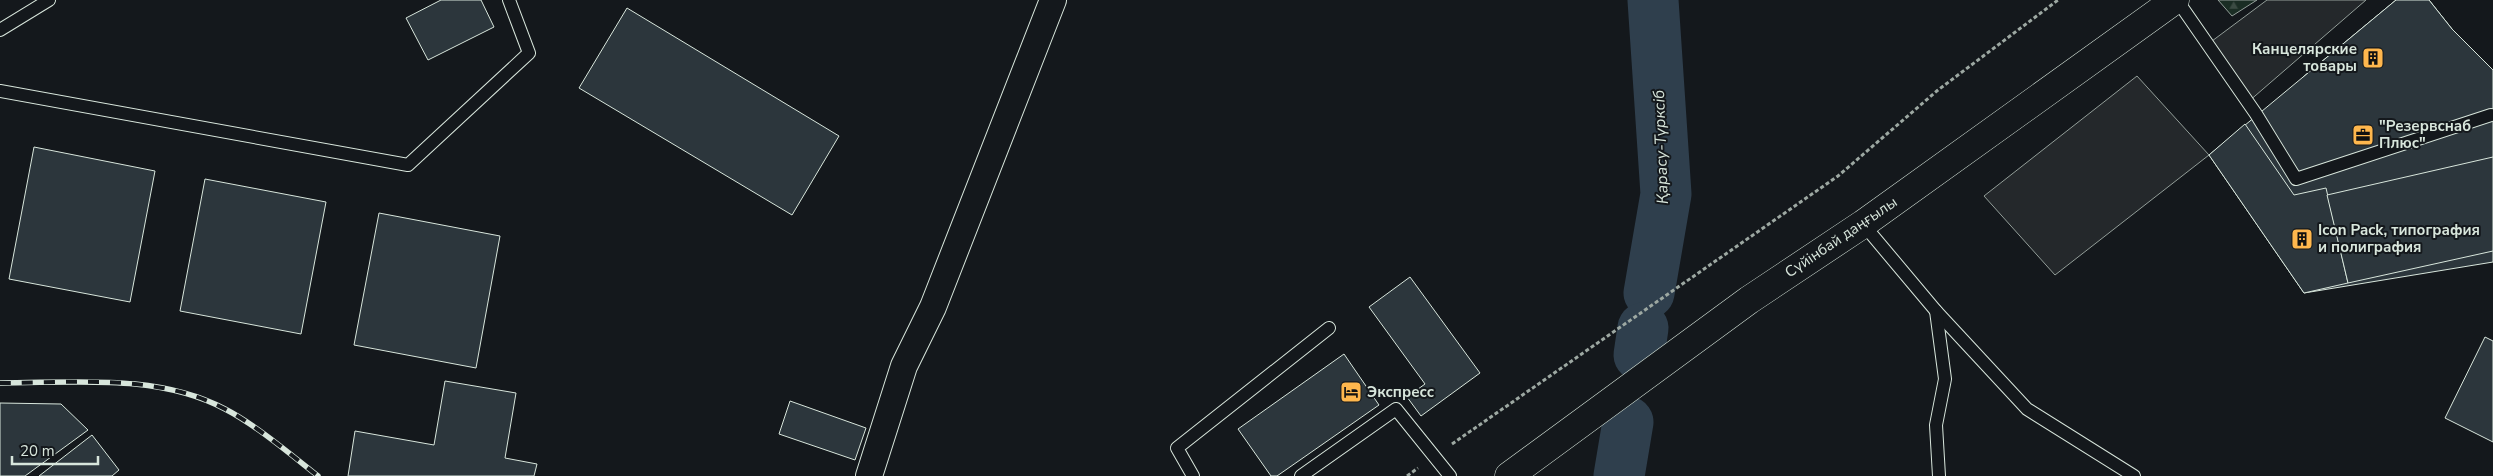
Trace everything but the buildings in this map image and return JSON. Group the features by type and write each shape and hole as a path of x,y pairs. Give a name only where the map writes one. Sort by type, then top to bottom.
{"main road":[{"name":"Сүйінбай даңғылы","path":"1509,476 1749,300 1864,224 2176,0"}],"street":[{"path":"869,476 904,366 933,306 1053,0"}],"lane":[{"path":"0,30 49,0"},
{"path":"0,91 408,165 529,53 509,0"},
{"path":"2176,0 2256,114 2296,179 2490,115"},
{"path":"1864,224 1936,311 2027,409 2134,476"},
{"path":"1936,311 1945,379 1936,425 1939,476"},
{"path":"1193,476 1177,448 1329,328"},
{"path":"1301,476 1396,409 1450,476"}],"path":[{"path":"1407,476 1838,176 1938,90 2058,0"}],"green space":[{"path":"2218,0 2257,0 2232,16"}],"shaded area":[{"path":"2267,0 2366,0 2248,102 2208,44"},
{"path":"2137,76 2209,155 2055,275 1984,196"}],"waterway":[{"name":"Қарасу-Түрксіб","path":"1649,293 1666,194 1653,0"},
{"name":"Қарасу-Түрксіб","path":"1639,355 1643,328"},
{"name":"Қарасу-Түрксіб","path":"1619,476 1628,422"}],"railway":[{"path":"0,383 115,382 172,390 199,398 225,409 249,423 318,476"}],"place":[{"name":"Канцелярские товары","path":"2373,58"},
{"name":"\"Резервснаб Плюс\"","path":"2363,135"},
{"name":"Icon Pack, типография и полиграфия","path":"2302,239"},
{"name":"Экспресс","path":"1351,392"}]}
